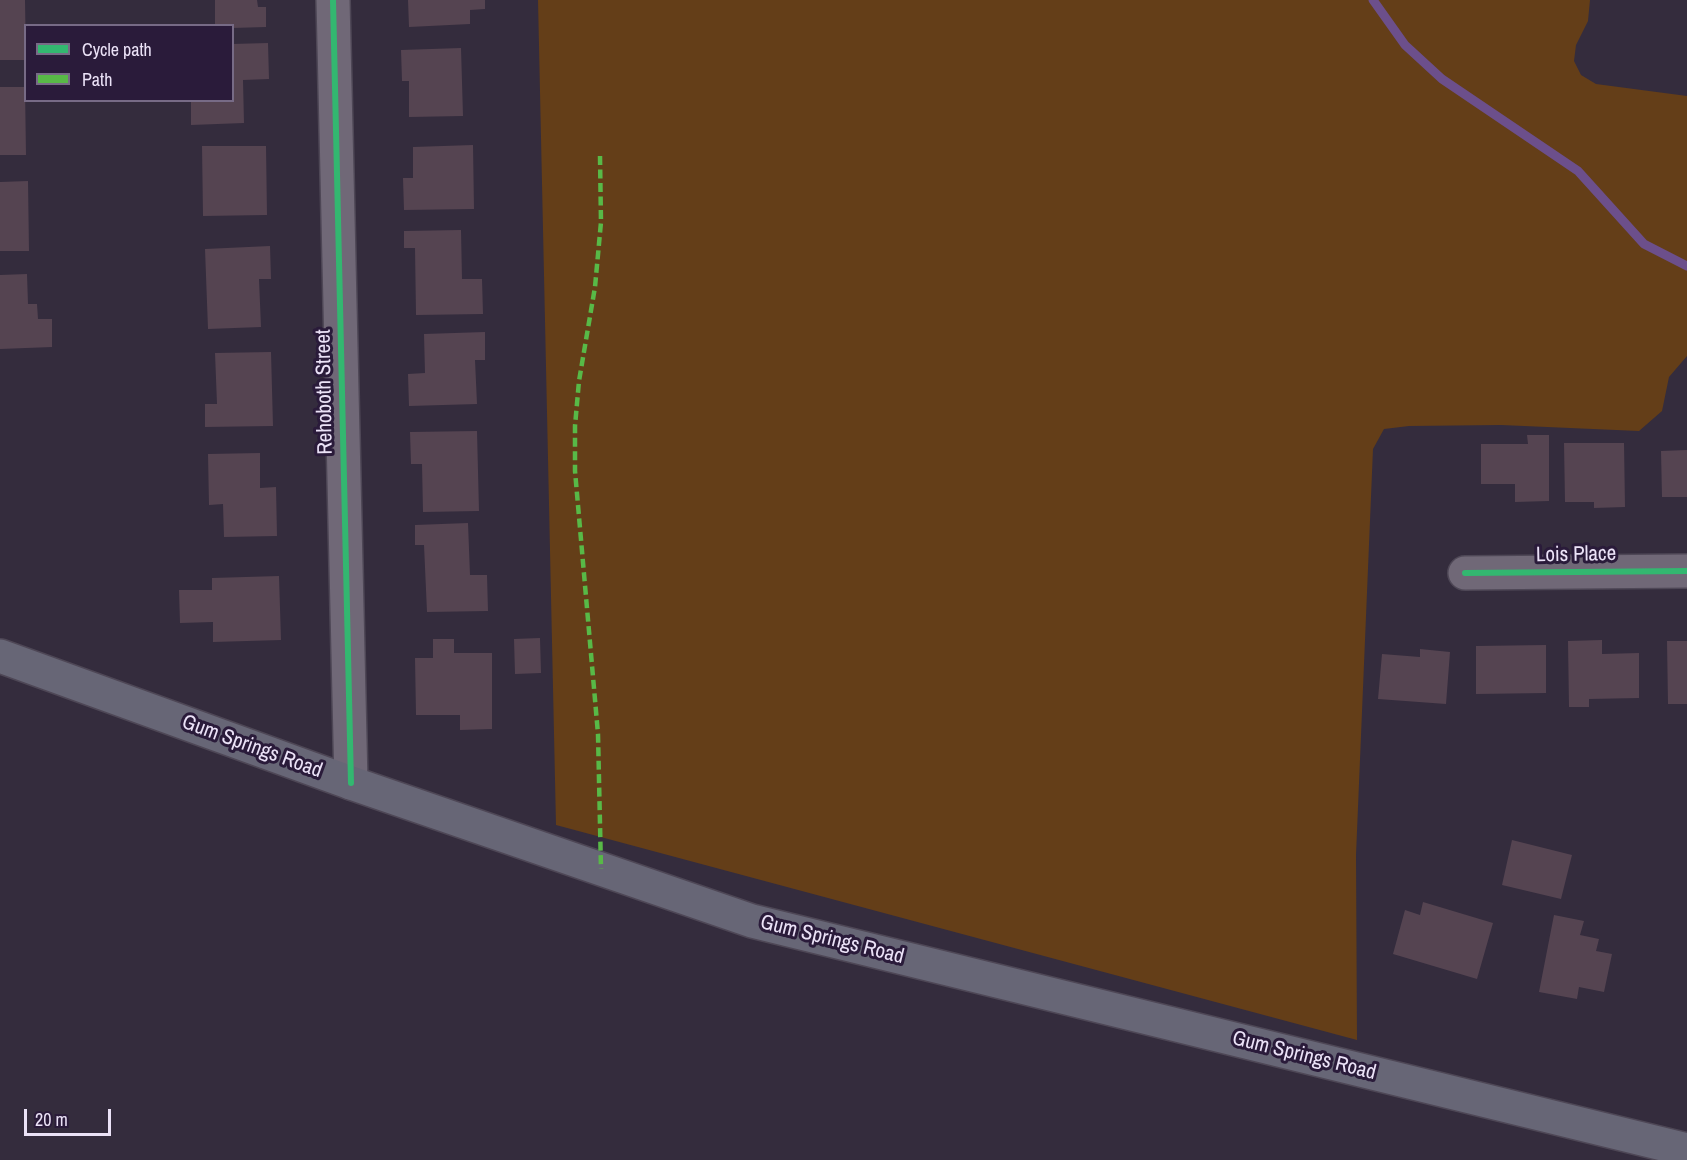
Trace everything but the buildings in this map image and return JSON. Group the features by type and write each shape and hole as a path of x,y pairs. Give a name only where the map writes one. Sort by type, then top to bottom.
{"main road":[{"name":"Gum Springs Road","path":"0,656 351,783 752,921 1687,1150"}],"street":[{"name":"Rehoboth Street","path":"333,0 351,783"},
{"name":"Lois Place","path":"1465,573 1687,571"}],"shaded area":[{"path":"538,0 1590,0 1588,21 1576,45 1574,61 1581,75 1596,84 1687,96 1687,356 1669,377 1662,411 1639,431 1501,425 1409,426 1384,429 1373,449 1356,855 1357,1040 556,825"}],"waterway":[{"path":"1373,0 1405,45 1442,79 1578,171 1644,244 1687,266"}],"marked path":[{"path":"600,156 601,222 595,287 579,381 575,426 575,471 598,734 601,869"}],"cycle path":[{"path":"333,0 351,783"},
{"path":"1465,573 1687,571"}]}
